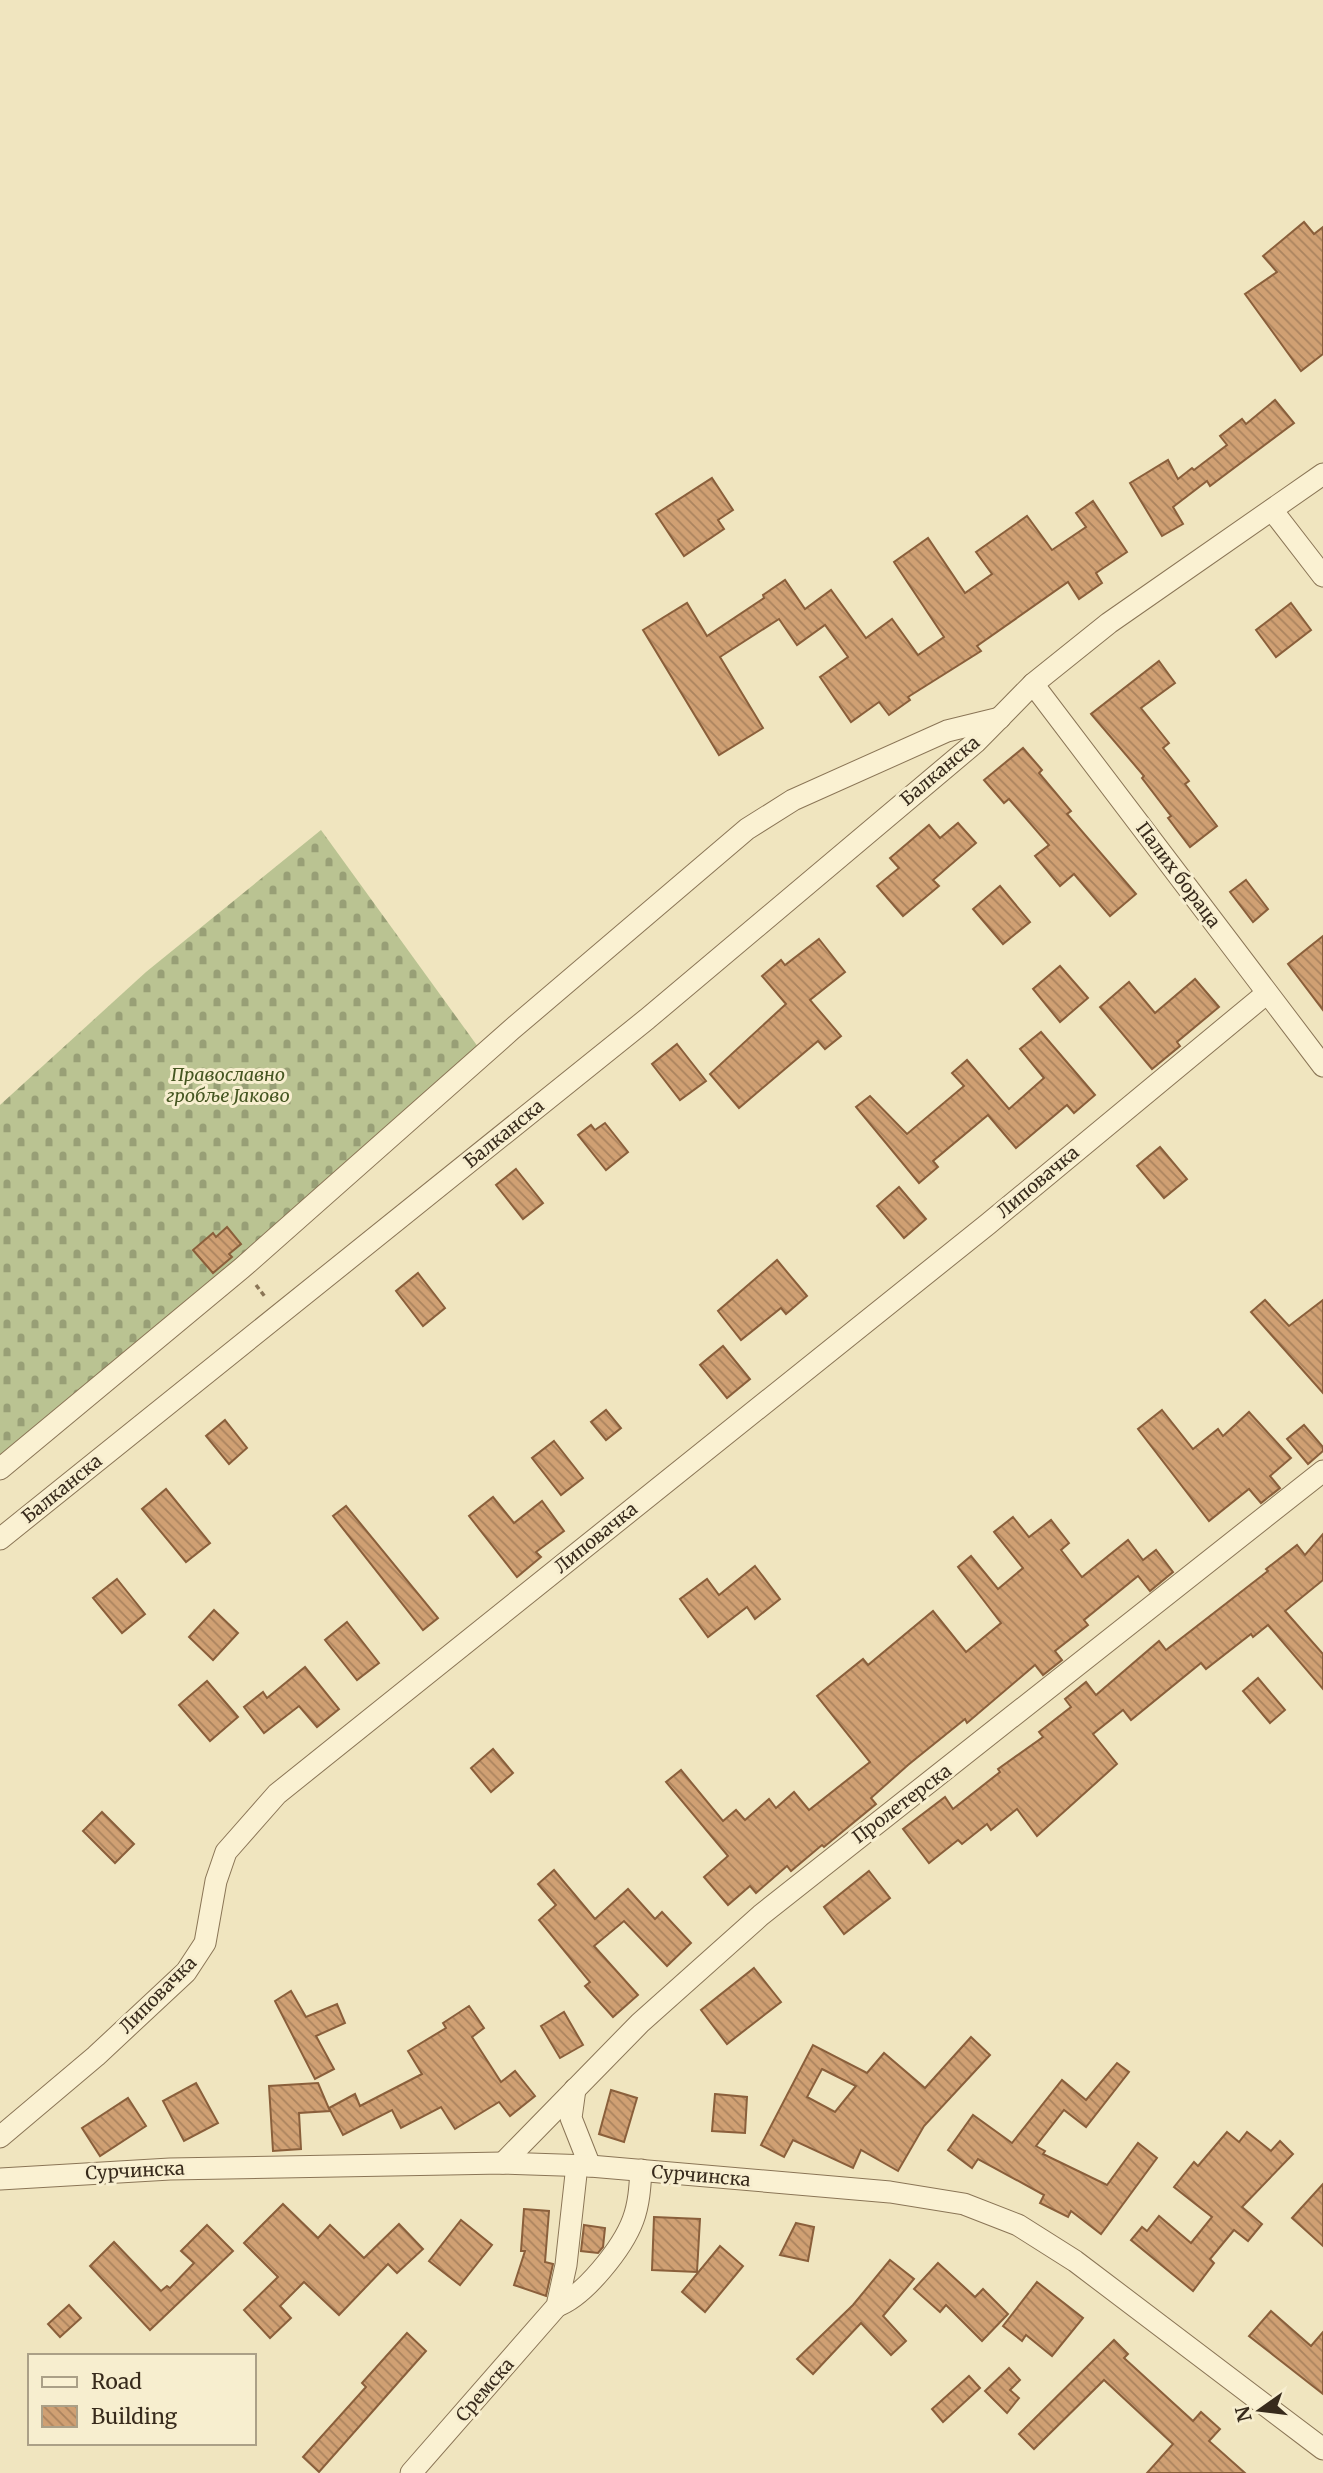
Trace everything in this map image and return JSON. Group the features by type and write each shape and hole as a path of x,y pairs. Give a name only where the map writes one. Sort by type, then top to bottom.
{"street":[{"name":"Балканска","path":"0,1539 647,1019 976,742 1033,684 1109,623 1323,474"},
{"path":"1272,510 1323,576"},
{"name":"Палих бораца","path":"1033,684 1323,1066"},
{"name":"Балканска","path":"0,1469 242,1268 645,914 762,818 793,800 947,731 1000,718"},
{"name":"Липовачка","path":"0,2137 96,2056 186,1972 205,1943 216,1881 226,1852 277,1794 988,1224 1267,993"},
{"name":"Пролетерска","path":"503,2163 650,2014 770,1907 1323,1471"},
{"path":"557,2306 583,2166 571,2118 575,2089"},
{"name":"Сурчинска","path":"0,2179 170,2169 503,2163 583,2166 890,2192 987,2210 1018,2225 1075,2261 1323,2449"},
{"name":"Сремска","path":"411,2473 557,2306 576,2294 625,2237 638,2203 641,2171"}],"path":[{"path":"242,1268 280,1316"}],"green space":[{"name":"Православно гробље Јаково","path":"321,830 481,1051 0,1465 0,1105 146,972"}],"building":[{"path":"1304,222 1314,234 1323,227 1323,354 1301,371 1245,294 1277,272 1263,256"},
{"path":"1275,400 1294,423 1210,486 1207,481 1173,507 1183,524 1162,536 1130,483 1168,460 1178,479 1192,468 1194,470 1227,445 1220,436 1242,419 1246,424"},
{"path":"712,478 733,510 718,520 724,529 684,556 656,514"},
{"path":"1093,501 1127,552 1096,573 1102,583 1079,599 1068,582 977,646 981,651 908,697 910,700 889,715 879,702 851,722 820,677 848,657 825,625 797,645 779,619 720,657 763,728 719,755 643,630 687,603 707,636 764,598 763,595 785,580 805,609 831,590 866,638 892,619 918,655 944,637 894,562 928,538 965,593 992,574 976,552 1027,516 1052,550 1086,527 1076,513"},
{"path":"1291,603 1311,630 1276,657 1256,630"},
{"path":"1159,661 1175,683 1141,708 1169,743 1163,748 1189,781 1185,784 1217,826 1190,847 1168,818 1171,816 1142,778 1144,776 1091,714"},
{"path":"1023,748 1042,770 1039,773 1071,811 1067,814 1136,894 1110,916 1074,874 1060,886 1035,856 1049,845 1009,799 1004,803 984,780"},
{"path":"958,823 976,843 933,880 939,886 903,916 877,886 899,868 890,858 929,825 940,838"},
{"path":"1246,880 1268,909 1253,922 1230,892"},
{"path":"1000,886 1030,922 1003,944 973,909"},
{"path":"1323,936 1323,1010 1288,964"},
{"path":"819,939 845,972 810,1000 841,1036 825,1049 818,1041 739,1108 710,1074 786,1004 762,976 781,960 785,965"},
{"path":"1060,966 1088,998 1060,1022 1033,989"},
{"path":"1195,979 1219,1007 1177,1042 1180,1046 1152,1069 1100,1007 1129,982 1155,1013"},
{"path":"1041,1032 1095,1095 1074,1113 1067,1105 1016,1148 988,1115 933,1161 938,1167 919,1183 856,1107 870,1096 907,1134 964,1086 952,1073 967,1060 1009,1109 1044,1078 1020,1049"},
{"path":"677,1044 706,1081 680,1100 652,1064"},
{"path":"605,1123 628,1152 606,1170 578,1135 591,1125 595,1130"},
{"path":"1160,1147 1187,1179 1164,1198 1137,1166"},
{"path":"516,1169 543,1203 523,1219 496,1185"},
{"path":"899,1187 926,1219 904,1238 877,1206"},
{"path":"227,1227 241,1244 229,1254 232,1257 213,1273 193,1250 213,1233 216,1237"},
{"path":"777,1260 807,1296 786,1314 781,1308 741,1340 718,1311"},
{"path":"418,1273 445,1308 423,1326 396,1291"},
{"path":"1265,1300 1289,1326 1323,1300 1323,1393 1251,1312"},
{"path":"723,1346 750,1379 727,1398 700,1365"},
{"path":"606,1410 621,1428 606,1440 591,1422"},
{"path":"1162,1410 1193,1449 1218,1429 1223,1436 1249,1412 1291,1458 1270,1476 1280,1488 1261,1503 1249,1489 1209,1521 1138,1429"},
{"path":"225,1420 247,1448 229,1464 206,1436"},
{"path":"1304,1425 1323,1447 1323,1451 1308,1464 1287,1439"},
{"path":"554,1441 583,1478 561,1495 532,1458"},
{"path":"166,1489 210,1543 186,1562 142,1509"},
{"path":"493,1497 514,1523 542,1501 564,1531 536,1552 541,1557 517,1577 469,1516"},
{"path":"346,1506 438,1618 423,1630 333,1516"},
{"path":"1013,1517 1029,1537 1051,1520 1069,1543 1061,1550 1082,1577 1128,1540 1143,1560 1156,1550 1173,1572 1150,1591 1138,1576 1084,1620 1088,1625 1055,1651 1062,1660 1043,1675 1035,1665 967,1723 965,1719 908,1765 871,1798 876,1804 824,1847 822,1845 791,1871 787,1866 756,1893 750,1886 728,1905 704,1877 728,1856 666,1782 681,1770 723,1821 736,1810 745,1820 769,1799 776,1808 794,1792 809,1810 870,1762 817,1696 863,1659 868,1665 933,1611 966,1652 1001,1623 958,1567 971,1556 998,1589 1023,1568 994,1532"},
{"path":"1323,1534 1323,1580 1285,1611 1323,1654 1323,1689 1268,1625 1253,1637 1251,1634 1206,1669 1201,1663 1131,1720 1123,1710 1093,1734 1117,1764 1037,1836 1017,1809 991,1830 987,1824 962,1844 958,1840 929,1863 903,1829 945,1797 953,1809 1000,1772 998,1769 1043,1737 1039,1732 1071,1707 1065,1699 1086,1682 1096,1695 1159,1641 1166,1650 1268,1571 1266,1569 1297,1545 1305,1555"},
{"path":"755,1566 780,1599 755,1619 747,1607 708,1637 680,1599 707,1579 719,1595"},
{"path":"117,1579 145,1614 122,1633 93,1598"},
{"path":"214,1610 238,1633 213,1660 189,1637"},
{"path":"347,1622 379,1663 357,1680 325,1640"},
{"path":"305,1667 339,1709 317,1727 299,1706 264,1733 244,1707 263,1692 267,1698"},
{"path":"1258,1678 1285,1710 1270,1723 1243,1691"},
{"path":"207,1681 238,1717 210,1741 179,1705"},
{"path":"493,1749 513,1773 491,1792 471,1768"},
{"path":"102,1812 134,1844 115,1863 83,1831"},
{"path":"554,1870 595,1919 628,1889 655,1919 662,1912 691,1943 667,1966 624,1921 594,1946 638,1995 613,2017 585,1986 590,1982 539,1920 556,1905 538,1884"},
{"path":"869,1871 890,1898 844,1934 824,1907"},
{"path":"754,1968 781,2002 727,2044 701,2010"},
{"path":"291,1991 306,2017 337,2004 345,2023 316,2036 334,2069 315,2079 275,2001"},
{"path":"469,2006 484,2028 472,2037 501,2082 515,2071 535,2096 510,2116 499,2102 455,2129 441,2107 401,2128 392,2110 343,2135 329,2108 355,2094 360,2106 422,2074 408,2051 446,2028 443,2023"},
{"path":"564,2012 583,2045 560,2058 541,2026"},
{"path":"971,2037 990,2055 924,2126 898,2171 861,2150 853,2168 793,2140 784,2157 761,2145 813,2045 867,2073 884,2053 925,2088","holes":["822,2069 856,2086 835,2112 807,2097"]},
{"path":"1117,2063 1129,2072 1086,2127 1064,2110 1036,2146 1045,2151 1043,2154 1107,2185 1138,2143 1157,2158 1101,2234 1071,2211 1068,2217 1040,2203 1044,2195 978,2159 972,2168 948,2150 973,2115 1012,2143 1062,2080 1086,2100"},
{"path":"196,2083 218,2123 184,2141 163,2101"},
{"path":"318,2083 330,2111 299,2113 301,2149 273,2151 269,2086"},
{"path":"611,2090 637,2098 624,2142 599,2134"},
{"path":"715,2094 747,2097 745,2133 712,2131"},
{"path":"128,2098 146,2126 100,2156 82,2128"},
{"path":"1227,2132 1239,2142 1247,2132 1271,2151 1280,2141 1293,2154 1242,2207 1262,2224 1248,2241 1234,2230 1210,2259 1214,2263 1193,2291 1131,2240 1142,2227 1147,2231 1159,2216 1191,2243 1212,2217 1174,2187 1194,2162 1198,2166"},
{"path":"1323,2184 1323,2246 1292,2218"},
{"path":"283,2204 318,2238 330,2225 364,2258 399,2224 423,2249 397,2273 388,2264 339,2315 304,2282 280,2306 291,2318 270,2338 244,2310 278,2277 244,2243"},
{"path":"524,2209 549,2211 545,2262 553,2264 546,2296 514,2285 525,2251 521,2251"},
{"path":"654,2217 700,2219 697,2272 652,2270"},
{"path":"461,2220 492,2245 460,2285 429,2261"},
{"path":"796,2223 814,2227 808,2261 780,2255"},
{"path":"207,2225 233,2251 150,2330 90,2266 114,2242 161,2291 167,2286 170,2288 194,2263 181,2251"},
{"path":"584,2225 605,2228 603,2247 598,2253 581,2251"},
{"path":"720,2246 743,2266 705,2312 682,2292"},
{"path":"890,2260 914,2279 883,2316 906,2341 891,2355 861,2323 813,2374 797,2359 853,2305"},
{"path":"938,2263 975,2297 983,2289 1008,2314 982,2341 946,2305 940,2312 914,2289"},
{"path":"1037,2282 1083,2318 1052,2356 1026,2335 1022,2341 1003,2326"},
{"path":"69,2305 81,2318 60,2337 48,2324"},
{"path":"1271,2311 1311,2346 1323,2332 1323,2394 1249,2336"},
{"path":"407,2333 426,2351 319,2472 303,2457 366,2387 362,2383"},
{"path":"1114,2340 1128,2354 1124,2358 1193,2421 1201,2412 1220,2429 1209,2441 1245,2473 1147,2473 1173,2444 1104,2380 1034,2449 1019,2434"},
{"path":"1009,2368 1020,2380 1010,2390 1019,2398 1007,2413 985,2391"},
{"path":"969,2376 980,2388 943,2422 932,2409"}]}
